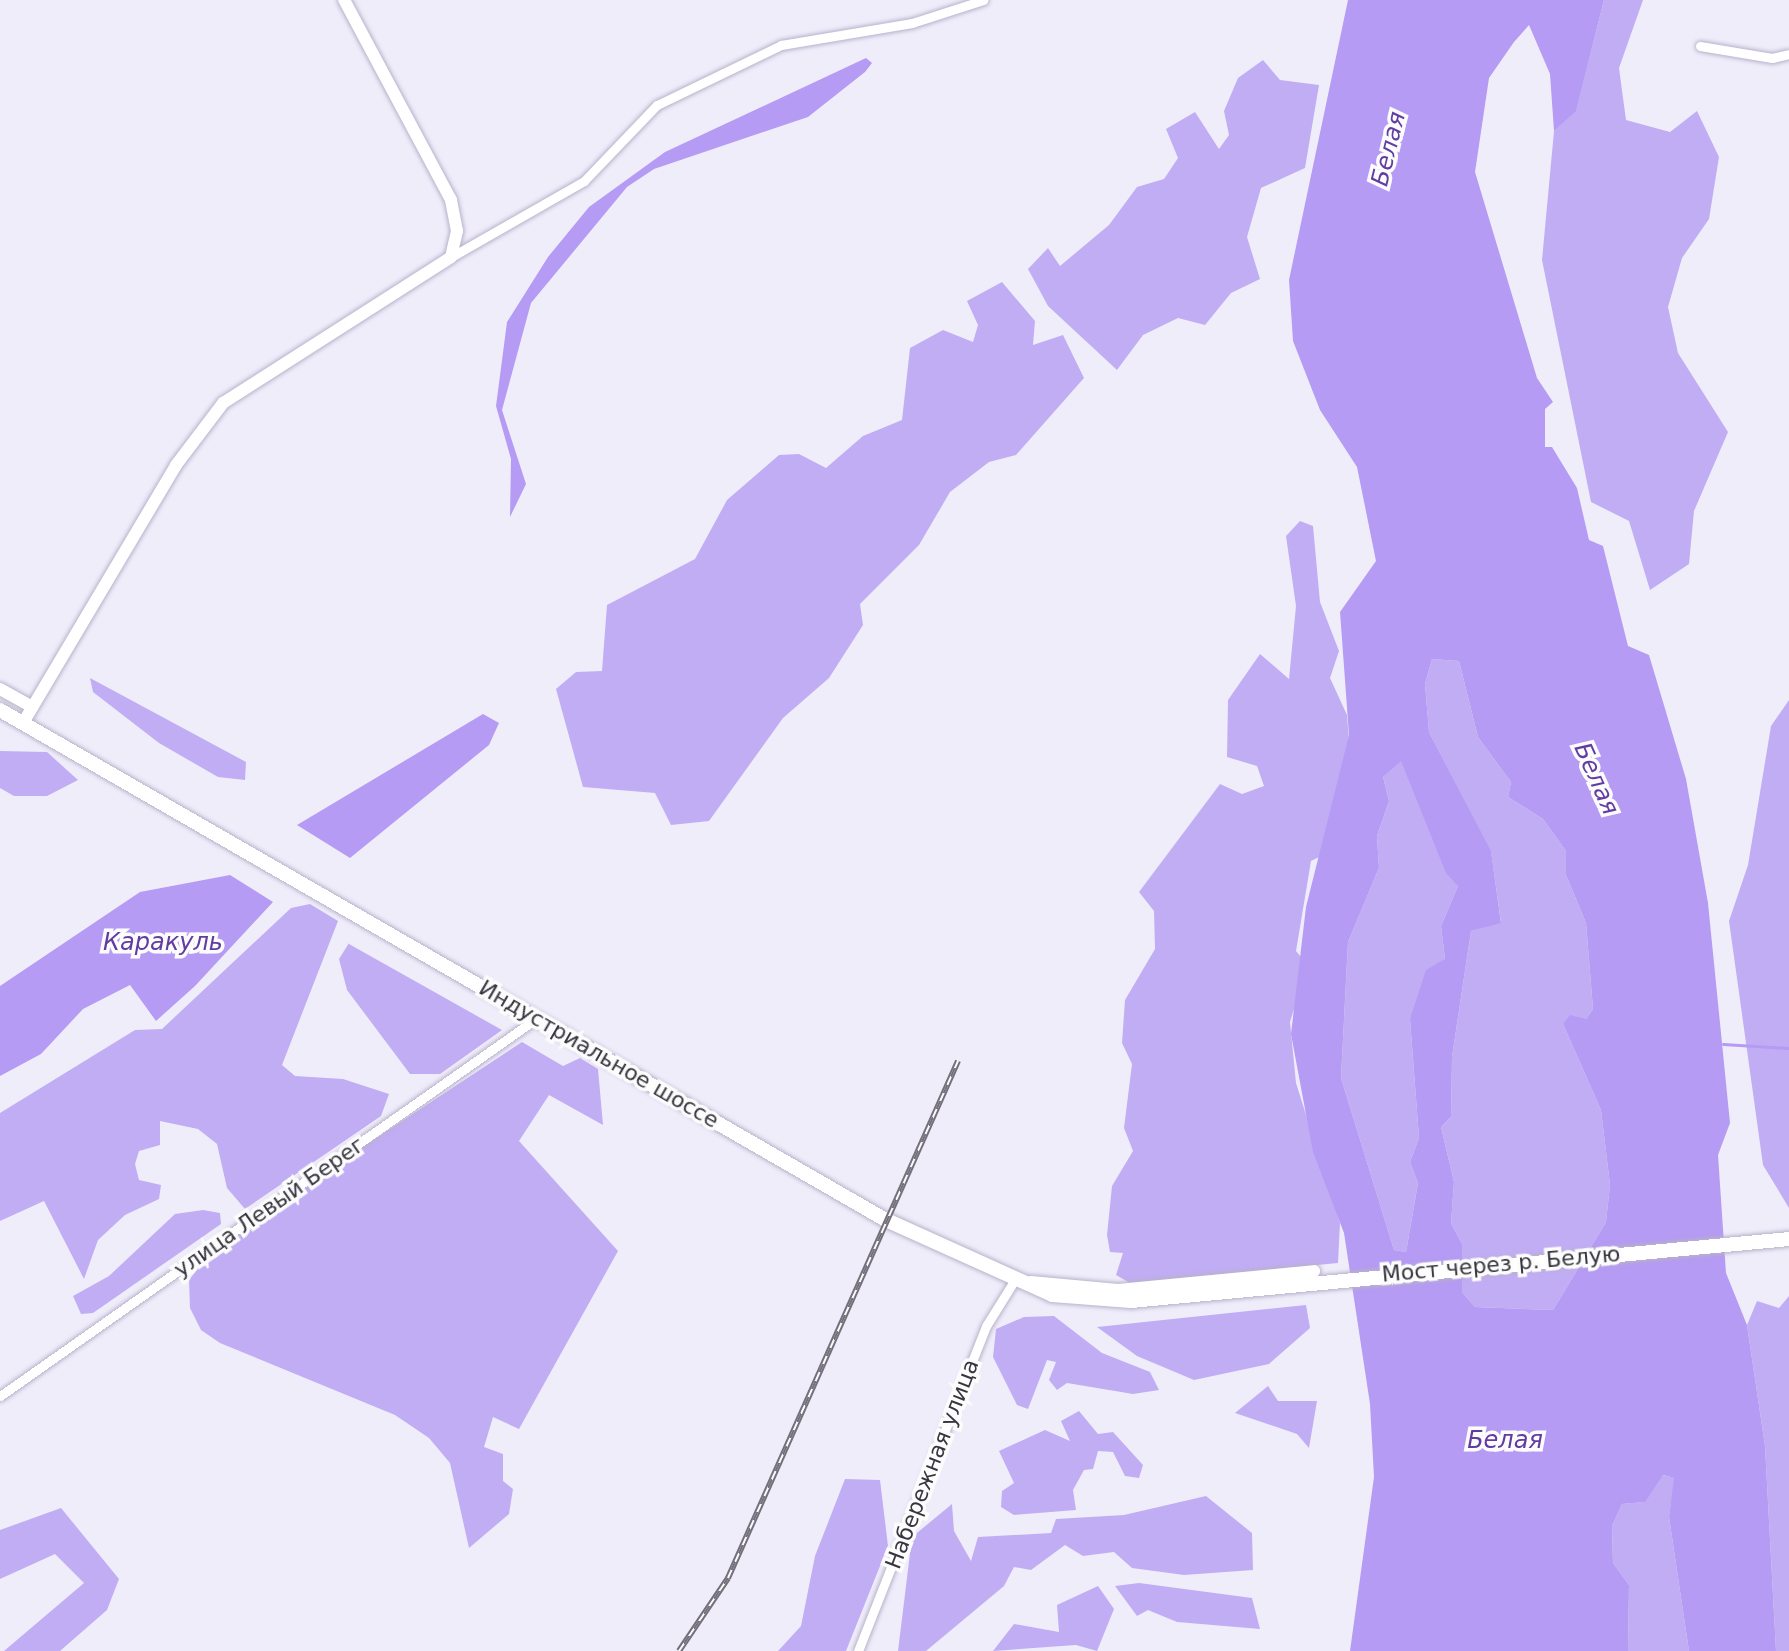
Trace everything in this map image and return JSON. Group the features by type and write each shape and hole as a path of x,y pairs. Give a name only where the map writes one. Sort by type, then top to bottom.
{"main road":[{"name":"Индустриальное шоссе","path":"0,710 884,1219 1014,1281 1052,1295 1131,1301 1229,1288"},
{"name":"Мост через р. Белую","path":"1229,1288 1781,1239"}],"street":[{"path":"344,0 451,200 457,231 451,257"},
{"path":"23,723 176,465 223,403 451,257 584,181 657,105 767,52 983,0"},
{"path":"1700,46 1772,58 1789,54"},
{"path":"0,689 32,707"},
{"name":"улица Левый Берег","path":"0,1396 537,1018"},
{"path":"1014,1281 1118,1290 1314,1271"},
{"name":"Набережная улица","path":"858,1651 986,1326 1014,1281"}],"shaded area":[{"path":"1604,0 1643,0 1619,68 1626,120 1670,132 1697,111 1719,157 1709,219 1682,258 1668,307 1678,353 1728,432 1694,511 1689,564 1650,590 1629,521 1591,502 1542,260 1554,131 1576,110"},
{"path":"1263,60 1280,80 1319,85 1305,168 1261,188 1247,237 1260,279 1231,293 1205,325 1178,318 1143,335 1117,370 1048,306 1028,269 1048,248 1060,266 1109,225 1137,187 1164,179 1178,158 1166,129 1195,112 1219,149 1229,135 1224,111 1238,78"},
{"path":"1002,282 1035,321 1033,345 1063,335 1084,378 1016,455 989,462 950,492 919,545 860,604 863,625 829,678 783,718 709,821 671,825 655,793 583,787 556,689 576,672 602,671 607,605 695,559 727,500 779,455 799,454 826,468 863,436 902,420 910,348 943,330 973,342 978,325 967,301"},
{"path":"1300,521 1313,526 1320,602 1339,651 1330,678 1347,715 1352,777 1334,850 1311,861 1296,951 1305,962 1304,977 1290,1022 1296,1083 1340,1223 1338,1263 1130,1283 1116,1275 1123,1253 1110,1252 1107,1235 1112,1186 1133,1151 1124,1128 1132,1064 1122,1043 1125,1000 1155,949 1154,911 1139,892 1220,784 1242,794 1264,786 1257,766 1227,757 1228,700 1260,654 1289,679 1296,606 1286,536"},
{"path":"1432,659 1459,661 1478,737 1511,782 1508,797 1543,819 1566,851 1566,875 1586,923 1593,1009 1586,1019 1563,1024 1601,1110 1610,1185 1606,1222 1553,1310 1475,1307 1462,1292 1462,1244 1451,1223 1454,1182 1441,1127 1451,1117 1452,1057 1471,931 1501,922 1491,852 1429,732 1425,684"},
{"path":"90,678 246,762 245,780 218,777 159,743 93,692"},
{"path":"1789,700 1789,1208 1763,1165 1729,921 1748,865 1771,726"},
{"path":"0,751 47,752 78,780 47,796 14,796 0,788"},
{"path":"1401,760 1458,886 1441,926 1445,959 1410,1019 1419,1138 1410,1162 1418,1183 1406,1252 1394,1250 1341,1078 1348,942 1379,868 1377,836 1389,801 1383,777"},
{"path":"310,904 338,921 282,1065 295,1076 343,1079 389,1094 381,1116 245,1209 227,1188 217,1144 198,1129 160,1121 160,1145 139,1151 135,1164 139,1180 161,1185 159,1199 125,1215 98,1240 84,1279 44,1201 0,1221 0,1113 135,1030 162,1029 291,908"},
{"path":"349,943 502,1030 440,1074 410,1074 347,990 339,959"},
{"path":"522,1042 563,1066 580,1058 598,1069 603,1125 549,1095 519,1141 618,1251 519,1429 493,1417 484,1447 503,1454 503,1481 513,1489 509,1514 469,1548 450,1463 429,1438 395,1415 220,1343 201,1330 190,1308 189,1280 220,1241"},
{"path":"203,1210 220,1213 221,1224 93,1313 81,1314 73,1296 109,1276 175,1214"},
{"path":"1789,1296 1789,1651 1776,1651 1765,1446 1747,1325 1757,1301 1779,1308"},
{"path":"1306,1305 1310,1328 1269,1364 1194,1380 1137,1356 1097,1327"},
{"path":"1054,1316 1102,1353 1150,1372 1159,1390 1133,1394 1067,1383 1057,1390 1049,1380 1056,1362 1047,1360 1028,1409 1017,1405 993,1357 996,1329 1024,1317"},
{"path":"1268,1386 1278,1401 1317,1401 1309,1448 1297,1434 1235,1413"},
{"path":"1079,1411 1098,1434 1113,1432 1143,1465 1139,1478 1125,1476 1113,1452 1098,1451 1093,1469 1084,1470 1073,1490 1076,1510 1014,1515 1001,1507 1002,1491 1014,1483 999,1451 1045,1430 1070,1441 1061,1421"},
{"path":"1662,1475 1675,1478 1669,1517 1689,1651 1628,1651 1629,1585 1613,1563 1612,1526 1622,1504 1644,1502"},
{"path":"845,1479 880,1480 888,1546 846,1651 778,1651 801,1626 815,1556"},
{"path":"1206,1496 1252,1533 1253,1570 1184,1575 1132,1568 1114,1552 1083,1556 1065,1545 1031,1570 1014,1567 1004,1586 926,1651 898,1651 912,1537 952,1504 954,1531 971,1561 978,1537 1051,1533 1056,1519 1124,1515"},
{"path":"61,1508 119,1579 107,1610 60,1651 4,1651 84,1583 55,1554 0,1579 0,1530"},
{"path":"1139,1583 1252,1598 1260,1629 1177,1622 1148,1610 1137,1616 1115,1586"},
{"path":"1098,1586 1114,1609 1097,1651 1076,1645 993,1651 1014,1624 1059,1632 1057,1605"}],"water":[{"name":"Белая","path":"1348,0 1604,0 1576,111 1554,131 1550,74 1529,25 1514,42 1489,78 1475,172 1537,378 1553,402 1545,409 1545,447 1552,447 1577,488 1589,540 1603,546 1628,646 1649,655 1686,779 1708,903 1730,1123 1718,1155 1726,1273 1747,1325 1765,1446 1776,1651 1689,1651 1669,1517 1674,1478 1663,1475 1645,1502 1622,1504 1612,1526 1613,1563 1629,1585 1628,1651 1350,1651 1374,1477 1370,1404 1344,1233 1313,1152 1291,1034 1306,907 1349,735 1340,612 1376,561 1357,467 1320,410 1293,341 1289,280","holes":["1432,659 1459,661 1478,737 1511,782 1508,797 1543,819 1566,851 1566,875 1586,923 1593,1009 1586,1019 1570,1015 1563,1024 1601,1110 1610,1185 1606,1222 1553,1310 1475,1307 1462,1292 1462,1244 1451,1223 1454,1182 1441,1127 1451,1117 1452,1057 1471,931 1501,923 1491,851 1429,732 1425,684","1401,761 1446,873 1458,886 1441,926 1445,959 1426,970 1410,1019 1419,1138 1410,1162 1418,1183 1406,1252 1394,1250 1341,1078 1348,942 1379,868 1377,836 1389,801 1383,777"]},
{"path":"866,58 872,63 865,72 808,117 654,169 627,187 531,303 502,410 526,484 510,517 511,459 496,406 507,322 548,257 589,207 665,152"},
{"path":"483,714 499,723 489,745 350,858 297,825"},
{"name":"Каракуль","path":"230,875 273,902 195,986 156,1021 130,985 83,1009 41,1054 0,1076 0,986 140,892"}],"waterway":[{"path":"1723,1044 1789,1048"}],"railway":[{"path":"679,1651 728,1578 958,1061"}]}
